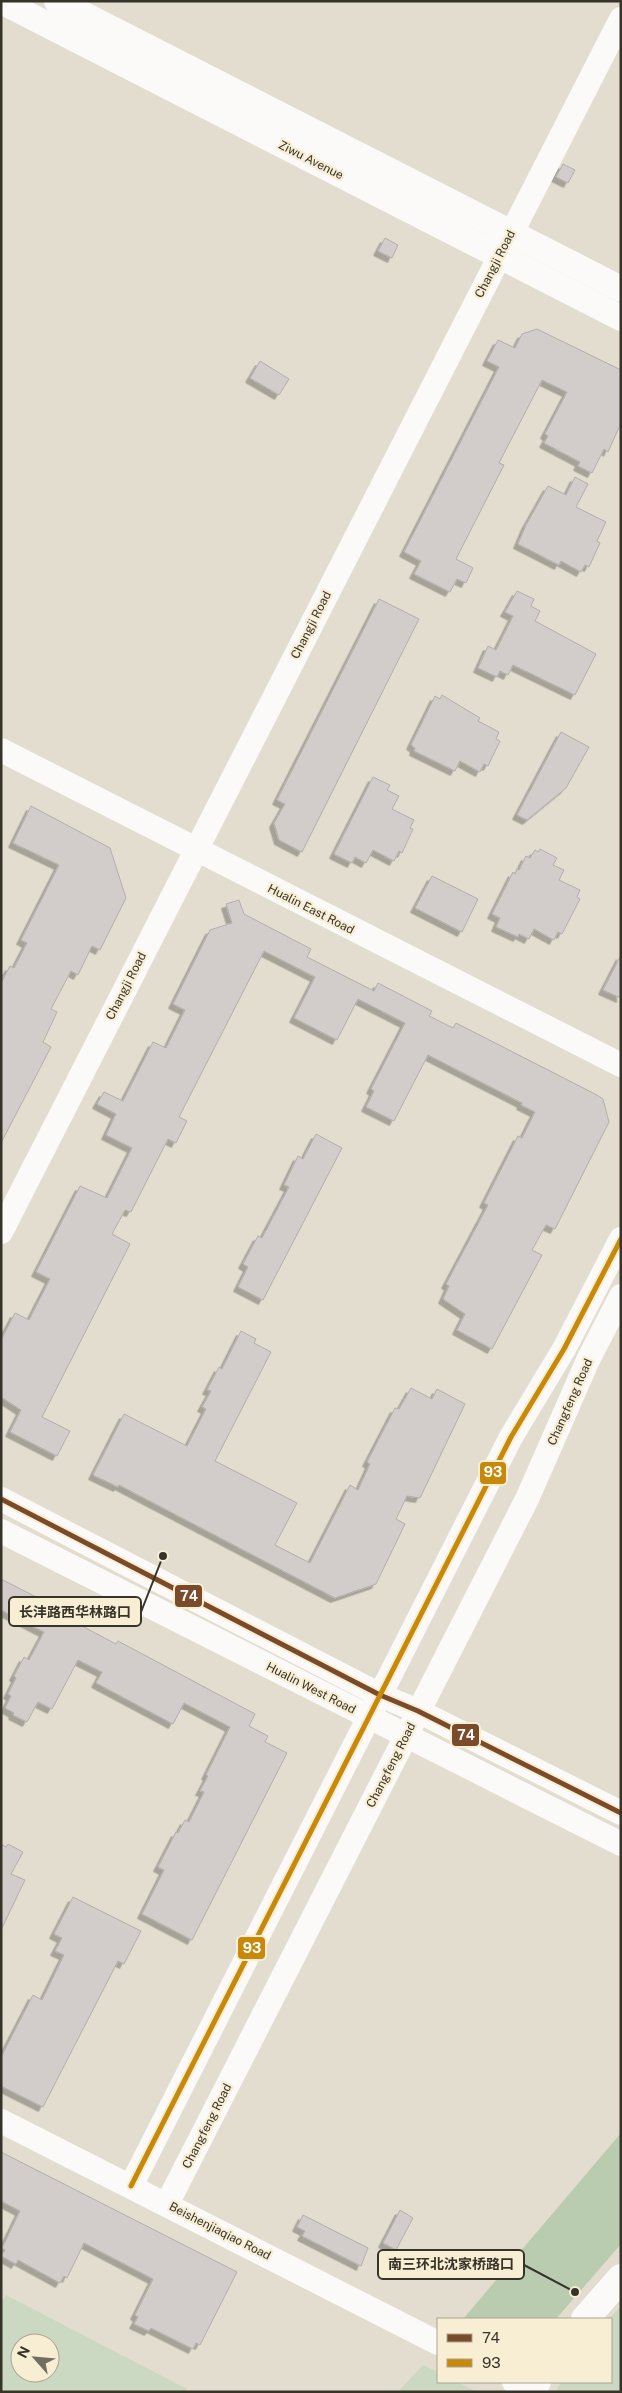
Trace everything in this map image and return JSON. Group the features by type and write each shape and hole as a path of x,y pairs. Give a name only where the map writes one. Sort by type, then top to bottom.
{"highway":[{"path":"586,2318 621,2278"}],"main road":[{"name":"Ziwu Avenue","path":"1,1 505,245 621,289"},
{"name":"Ziwu Avenue","path":"57,1 505,245 621,318"}],"street":[{"name":"Changji Road","path":"1,1232 621,19"},
{"name":"Hualin East Road","path":"1,750 621,1065"},
{"path":"131,2186 511,1438 564,1349 621,1238"},
{"name":"Changfeng Road","path":"168,2204 527,1498 588,1360 621,1296"},
{"name":"Hualin West Road","path":"1,1499 380,1695 418,1711 621,1813"},
{"name":"Hualin West Road","path":"1,1531 621,1844"},
{"name":"Beishenjiaqiao Road","path":"1,2121 168,2204 437,2342"}],"green space":[{"path":"621,2133 621,2244 557,2318 464,2318"},
{"path":"6,2295 187,2389 185,2392 1,2392 1,2303"},
{"path":"621,2306 621,2392 556,2392 560,2383 612,2383 612,2318 610,2318"},
{"path":"423,2365 437,2372 437,2383 459,2383 477,2392 398,2392"}],"building":[{"path":"563,164 575,170 568,183 556,177"},
{"path":"385,238 398,245 392,258 378,251"},
{"path":"537,329 621,370 621,423 608,452 604,449 592,473 578,466 580,462 544,443 548,436 545,434 567,392 542,380 499,463 504,465 456,559 473,568 466,583 457,579 450,592 414,574 421,561 404,552 499,367 487,361 498,340 515,348 522,334"},
{"path":"260,361 289,379 279,395 250,378"},
{"path":"575,477 588,484 576,507 606,522 597,541 600,543 589,567 585,565 581,572 561,561 559,565 518,544 526,525 548,486 566,495"},
{"path":"517,591 534,599 531,606 540,611 535,621 596,654 575,695 513,665 508,675 500,671 497,677 478,668 488,646 496,650 513,616 505,612"},
{"path":"379,599 419,619 302,852 279,840 274,823 285,804 277,800"},
{"path":"442,695 480,718 478,721 499,732 496,739 500,741 488,766 484,764 480,772 460,761 455,771 414,751 415,748 411,745 435,696 440,699"},
{"path":"561,732 589,747 566,788 527,820 517,815"},
{"path":"373,777 390,785 387,790 399,796 392,809 414,820 410,828 413,829 402,853 399,851 394,861 373,850 366,863 355,857 352,863 334,854"},
{"path":"31,806 110,848 126,898 100,950 92,946 78,975 71,971 51,1009 57,1012 43,1042 51,1047 1,1143 1,983 10,966 14,968 27,943 21,940 59,865 13,843"},
{"path":"540,849 557,858 553,865 564,870 559,880 580,890 577,897 580,899 562,934 558,932 554,940 534,929 529,939 519,934 518,937 496,927 500,918 492,914 513,872 515,874 517,869 519,870 526,856 530,858 535,850 538,852"},
{"path":"432,876 478,899 462,932 415,908"},
{"path":"239,900 244,914 311,949 307,957 374,991 378,983 432,1011 429,1016 453,1028 456,1023 597,1095 603,1099 609,1122 555,1229 546,1225 532,1250 542,1255 492,1349 457,1330 465,1314 443,1299 449,1286 446,1284 488,1205 484,1203 518,1136 522,1138 535,1112 521,1105 522,1103 428,1055 394,1121 366,1107 374,1091 371,1089 405,1023 358,999 337,1040 294,1018 315,977 264,951 179,1117 187,1121 176,1143 168,1139 131,1212 125,1210 112,1234 130,1244 42,1417 70,1431 57,1456 10,1432 21,1410 1,1397 1,1340 15,1313 29,1320 50,1279 36,1272 80,1186 107,1198 132,1148 106,1135 116,1114 97,1104 104,1092 123,1101 153,1042 166,1048 185,1010 173,1004 210,930 232,923 226,904"},
{"path":"621,955 621,998 603,990"},
{"path":"316,1134 342,1148 263,1300 238,1287 248,1267 243,1264 258,1236 262,1238 289,1187 284,1185 298,1156 303,1159"},
{"path":"241,1331 256,1339 254,1343 271,1352 215,1461 297,1503 275,1545 310,1563 350,1485 358,1490 370,1464 367,1462 395,1408 399,1409 411,1388 432,1399 437,1389 465,1404 420,1498 407,1496 396,1519 405,1524 376,1584 335,1598 119,1485 118,1487 93,1475 124,1414 187,1446 206,1409 202,1407 211,1391 207,1390 219,1367 222,1369"},
{"path":"1,1579 42,1600 40,1604 116,1644 118,1641 255,1714 249,1726 268,1736 265,1742 287,1753 192,1940 142,1914 164,1870 158,1867 176,1832 178,1833 185,1820 189,1822 204,1792 200,1791 208,1776 206,1775 230,1727 184,1703 173,1724 96,1683 102,1672 78,1660 52,1709 38,1702 27,1722 13,1715 14,1713 5,1708 11,1696 8,1694 16,1678 14,1676 24,1657 29,1660 44,1632 1,1610"},
{"path":"1,1844 6,1847 8,1844 23,1852 11,1874 25,1880 1,1930"},
{"path":"73,1897 141,1931 124,1964 118,1961 43,2107 1,2086 1,2057 33,1995 42,2000 64,1955 55,1951 62,1938 54,1934"},
{"path":"1,2152 237,2272 200,2345 196,2343 193,2349 151,2328 149,2331 134,2324 138,2317 135,2315 153,2279 84,2243 67,2278 64,2276 60,2283 18,2260 16,2264 1,2256 5,2250 2,2248 20,2211 1,2201"},
{"path":"400,2210 413,2218 396,2250 383,2243"},
{"path":"303,2215 368,2248 361,2266 302,2236 305,2231 297,2227"}],"transit line":[{"name":"93","path":"131,2186 511,1437 564,1349 621,1239"},
{"name":"74","path":"1,1499 380,1695 418,1711 621,1813"}],"place":[{"name":"长沣路西华林路口","path":"163,1556"},
{"name":"南三环北沈家桥路口","path":"575,2292"}]}
